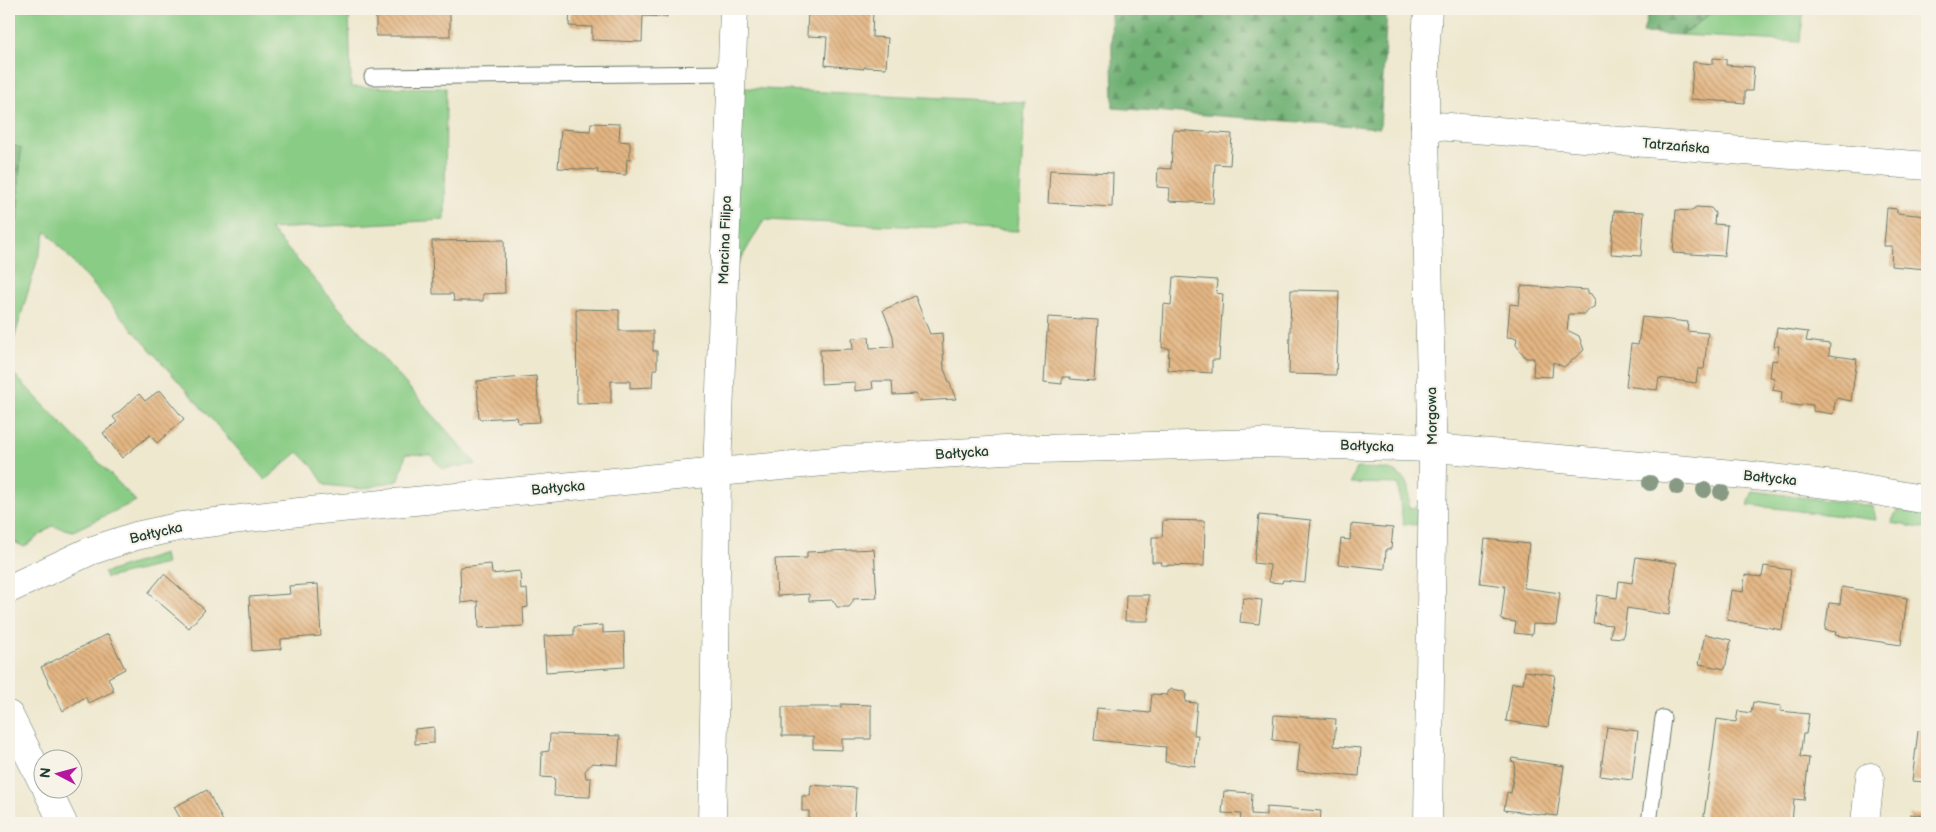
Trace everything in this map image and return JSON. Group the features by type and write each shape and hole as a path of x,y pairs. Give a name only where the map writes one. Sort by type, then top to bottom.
{"street":[{"name":"Marcina Filipa","path":"712,823 717,472 734,9"},
{"name":"Morgowa","path":"1428,9 1425,57 1425,125 1433,448 1428,823"},
{"name":"Tatrzańska","path":"1425,125 1927,166"},
{"name":"Bałtycka","path":"9,589 90,551 136,536 182,526 299,512 845,460 1004,450 1262,443 1433,448 1760,476 1927,500"},
{"path":"9,715 32,761"},
{"path":"1865,823 1870,777"},
{"path":"52,800 63,823"}],"lane":[{"path":"372,77 732,73"},
{"path":"1649,823 1662,718"}],"green space":[{"path":"9,9 349,9 351,87 446,88 445,220 270,229 476,464 443,469 430,455 406,454 399,480 363,489 325,485 313,467 298,452 265,480 46,231 9,356 9,221 17,221 21,149 9,144"},
{"path":"1111,9 1387,9 1380,128 1113,108"},
{"path":"1649,9 1717,9 1682,35 1643,33"},
{"path":"1717,9 1804,9 1800,42 1682,35"},
{"path":"744,88 1025,102 1018,231 764,220 732,274"},
{"path":"9,144 21,148 17,221 9,221"},
{"path":"9,369 136,501 73,531 52,526 24,547 9,539"},
{"path":"1357,468 1387,470 1400,475 1408,488 1409,508 1417,507 1417,525 1403,524 1398,484 1351,483"},
{"path":"1753,491 1873,506 1876,520 1748,505"},
{"path":"1897,510 1927,515 1927,529 1891,523"},
{"path":"164,554 166,564 106,578 104,573"}],"building":[{"path":"376,9 450,9 450,36 376,36"},
{"path":"570,9 667,9 667,17 643,16 642,42 592,40 592,27 569,26"},
{"path":"808,9 873,9 872,37 888,38 886,68 864,67 864,69 825,65 827,37 807,36"},
{"path":"1922,44 1927,44 1927,97 1924,97 1926,74 1920,74"},
{"path":"1713,58 1726,59 1726,65 1754,67 1752,91 1745,91 1745,103 1691,99 1693,62 1713,64"},
{"path":"591,123 620,124 619,141 630,142 630,160 627,159 626,175 597,173 598,170 558,168 561,129 590,131"},
{"path":"1173,130 1232,134 1230,165 1215,164 1213,203 1169,201 1170,188 1157,187 1158,168 1171,169"},
{"path":"1050,170 1113,173 1112,207 1048,203"},
{"path":"1696,207 1711,208 1715,213 1714,224 1727,225 1724,256 1673,253 1676,210 1691,211"},
{"path":"1887,208 1897,209 1897,213 1927,216 1927,269 1891,266 1892,246 1884,246"},
{"path":"1614,211 1644,212 1641,256 1611,254"},
{"path":"504,240 505,293 483,294 483,301 454,301 453,294 433,294 432,241"},
{"path":"1173,277 1217,280 1216,293 1223,294 1219,360 1212,360 1212,373 1168,370 1169,348 1162,348 1164,304 1171,305"},
{"path":"1521,286 1588,290 1588,293 1595,300 1594,307 1586,311 1586,314 1569,314 1567,330 1579,336 1584,350 1564,367 1553,362 1552,377 1533,376 1534,358 1526,358 1516,345 1517,338 1507,337 1510,304 1519,305"},
{"path":"1291,290 1339,291 1336,375 1289,374"},
{"path":"915,296 930,334 942,333 944,369 956,399 919,401 916,394 893,395 892,381 872,381 873,389 855,391 855,382 821,384 820,350 853,349 852,338 869,337 870,348 894,347 893,336 883,310"},
{"path":"576,309 619,310 619,331 653,331 653,351 657,351 657,369 653,369 652,387 630,388 630,381 611,381 611,403 577,404"},
{"path":"1048,317 1098,320 1094,381 1062,377 1062,384 1044,382"},
{"path":"1642,317 1688,322 1687,331 1708,333 1704,369 1698,369 1696,383 1659,378 1657,390 1626,386 1631,344 1638,345"},
{"path":"1777,328 1808,332 1806,341 1830,344 1829,355 1857,359 1851,401 1836,398 1833,414 1813,411 1813,405 1804,404 1801,406 1781,403 1782,392 1773,390 1775,378 1770,377 1772,360 1777,361 1779,346 1774,346"},
{"path":"536,376 540,422 518,423 517,417 479,419 477,381"},
{"path":"160,390 184,419 157,443 150,435 122,458 103,433 117,422 113,417 139,394 145,401"},
{"path":"1259,515 1311,520 1305,582 1283,580 1282,583 1269,582 1270,565 1254,563"},
{"path":"1163,520 1205,521 1204,566 1161,565 1162,562 1152,562 1152,537 1162,537"},
{"path":"1351,524 1393,528 1391,549 1386,549 1385,569 1338,564 1341,539 1350,540"},
{"path":"1485,539 1529,544 1524,588 1560,593 1556,625 1533,624 1532,635 1514,633 1516,622 1501,620 1505,586 1480,583"},
{"path":"874,549 877,598 853,599 849,607 837,607 833,600 809,601 809,594 777,596 775,559 807,558 807,552"},
{"path":"1636,557 1677,563 1669,615 1627,608 1623,638 1610,637 1612,625 1593,623 1597,595 1617,598 1619,581 1632,583"},
{"path":"491,564 492,574 520,571 521,590 527,589 528,607 523,608 524,626 479,628 478,601 461,603 460,567"},
{"path":"1764,566 1791,570 1782,630 1727,620 1731,590 1743,592 1745,575 1762,577"},
{"path":"164,574 205,610 189,628 148,593"},
{"path":"318,584 321,636 281,639 281,649 252,651 249,597 290,594 289,586"},
{"path":"1842,587 1907,598 1901,645 1835,635 1836,632 1825,630 1829,603 1840,604"},
{"path":"1126,595 1149,595 1148,621 1125,621"},
{"path":"1243,598 1262,600 1259,624 1240,622"},
{"path":"603,625 603,633 624,632 625,667 546,672 544,636 574,635 574,627"},
{"path":"108,634 125,669 108,678 114,691 89,703 85,697 63,711 41,667"},
{"path":"1705,634 1731,640 1725,669 1699,664"},
{"path":"1525,671 1555,675 1548,727 1506,721 1512,683 1523,684"},
{"path":"1170,689 1183,691 1186,695 1185,702 1197,703 1194,735 1198,735 1195,766 1165,762 1166,747 1094,740 1097,708 1150,713 1152,694 1167,695"},
{"path":"1753,702 1781,706 1780,711 1809,714 1806,734 1803,734 1800,757 1809,758 1804,800 1794,799 1792,823 1703,823 1717,719 1736,722 1738,711 1751,713"},
{"path":"841,704 871,705 871,739 842,739 842,750 813,749 813,736 782,736 782,707 841,707"},
{"path":"1274,715 1336,719 1334,746 1361,748 1359,776 1297,771 1300,743 1272,740"},
{"path":"434,727 434,743 415,744 415,729"},
{"path":"1607,727 1638,731 1632,780 1600,776"},
{"path":"1918,731 1927,732 1927,782 1912,781"},
{"path":"550,734 620,736 618,765 592,763 585,771 586,778 591,778 590,797 554,796 555,778 541,777 542,752 549,751"},
{"path":"1512,758 1564,766 1557,816 1504,810 1507,792 1511,793 1515,762 1511,761"},
{"path":"811,785 856,788 854,823 809,823 809,811 802,811 802,796 810,796"},
{"path":"207,790 224,823 183,823 174,807"},
{"path":"1224,791 1252,793 1251,814 1266,815 1266,807 1321,811 1320,823 1240,823 1241,814 1222,813"},
{"path":"1910,814 1927,816 1927,823 1909,823"}]}
